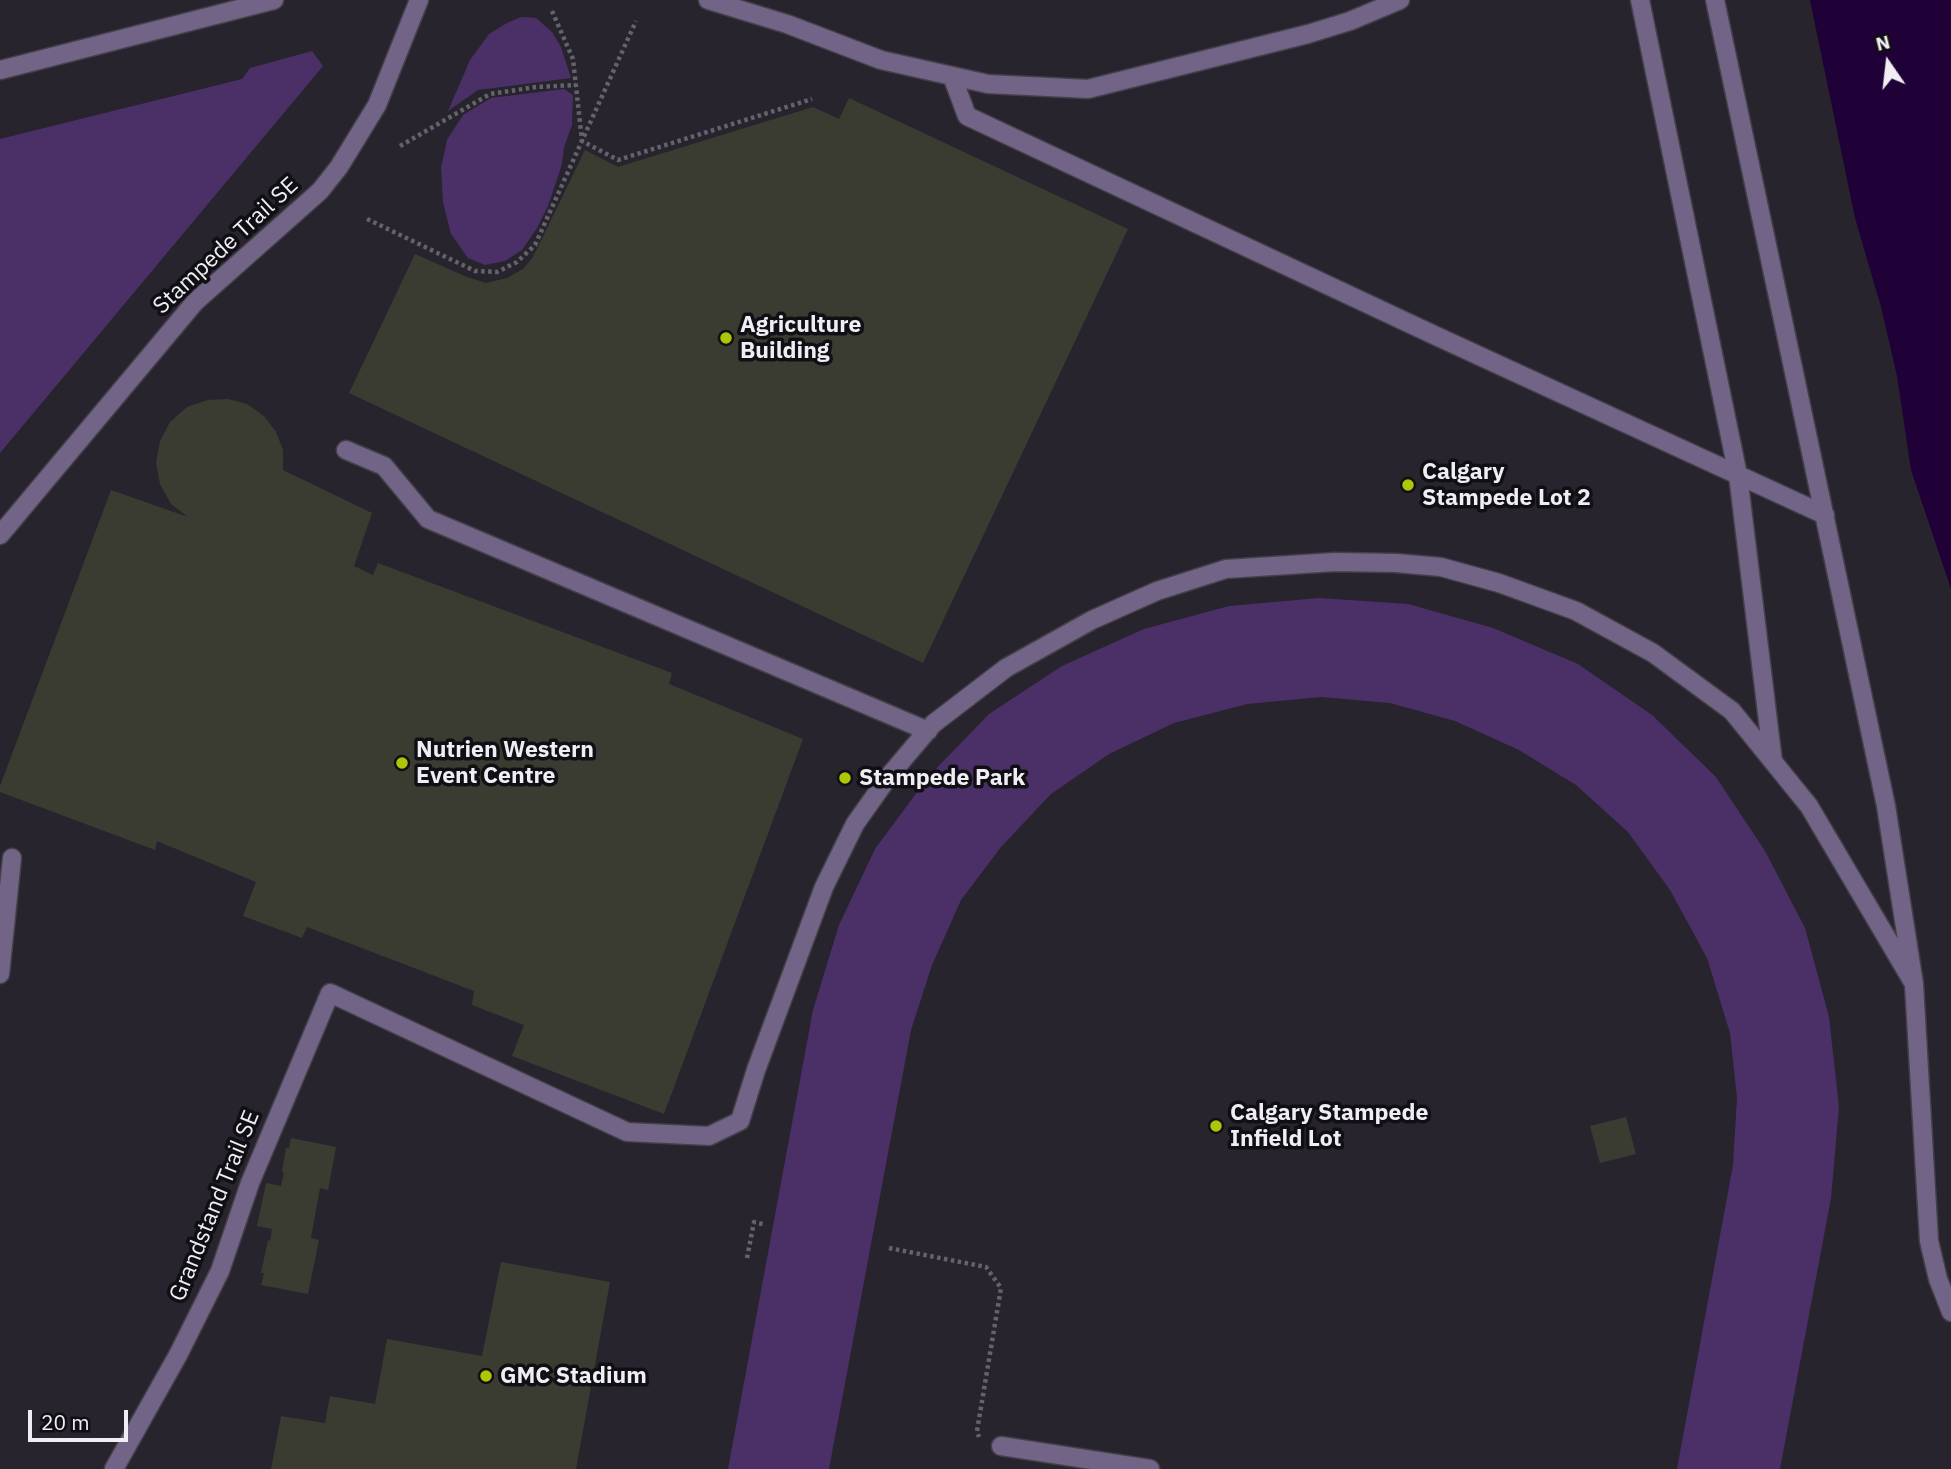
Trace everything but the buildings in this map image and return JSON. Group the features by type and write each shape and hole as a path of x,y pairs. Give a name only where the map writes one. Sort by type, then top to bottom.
{"street":[{"path":"0,70 274,0"},
{"name":"Stampede Trail SE","path":"0,535 195,302 298,213 339,167 377,104 419,0"},
{"path":"708,0 787,24 881,60 988,84 1088,89 1318,31 1400,0"},
{"path":"1640,0 1738,474 1773,762"},
{"path":"1715,0 1886,806 1914,984 1929,1241 1938,1279 1951,1312"},
{"path":"952,76 967,116 1422,330 1825,515"},
{"path":"346,450 384,466 428,519 928,731 933,724 1006,668 1092,620 1157,591 1226,569 1335,562 1396,563 1441,567 1499,583 1576,611 1653,653 1732,712 1809,806 1914,984"},
{"name":"Grandstand Trail SE","path":"114,1469 178,1355 220,1271 250,1183 330,993 627,1132 709,1136 740,1121 756,1070 824,887 855,824 889,776 928,731"},
{"path":"0,974 12,858"},
{"path":"1001,1446 1150,1469"}],"path":[{"path":"552,11 573,59 582,141"},
{"path":"367,219 475,271 498,272 517,262 535,245 636,21"},
{"path":"400,146 490,94 536,87 576,85"},
{"path":"582,141 618,160 812,99"},
{"path":"747,1258 754,1222 766,1225"},
{"path":"889,1248 986,1267 1001,1288 977,1430 979,1438 1001,1446"}],"shaded area":[{"path":"1810,0 1951,0 1951,589 1911,470 1897,376 1881,307 1855,218"},
{"path":"521,17 536,18 552,32 561,47 571,78 478,90 448,111 470,60 489,34"},
{"path":"312,51 323,66 0,453 0,139 242,79 250,68"},
{"path":"564,89 573,95 572,125 548,206 537,228 522,250 505,261 485,265 468,258 451,234 443,202 441,168 447,140 463,115 491,98"},
{"path":"1319,598 1408,604 1493,628 1578,664 1652,715 1716,777 1765,851 1805,928 1829,1017 1839,1107 1831,1198 1780,1469 1677,1469 1733,1165 1737,1098 1730,1033 1707,958 1670,890 1628,832 1576,785 1519,750 1455,721 1390,703 1321,697 1247,704 1174,723 1109,754 1051,794 1001,847 961,900 932,965 911,1030 829,1469 728,1469 813,1010 839,925 875,849 929,776 989,714 1062,666 1144,629 1229,606"}],"place":[{"name":"Agriculture Building","path":"726,338"},
{"name":"Calgary Stampede Lot 2","path":"1408,485"},
{"name":"Nutrien Western Event Centre","path":"402,763"},
{"name":"Stampede Park","path":"845,778"},
{"name":"Calgary Stampede Infield Lot","path":"1216,1126"},
{"name":"GMC Stadium","path":"486,1376"}]}
